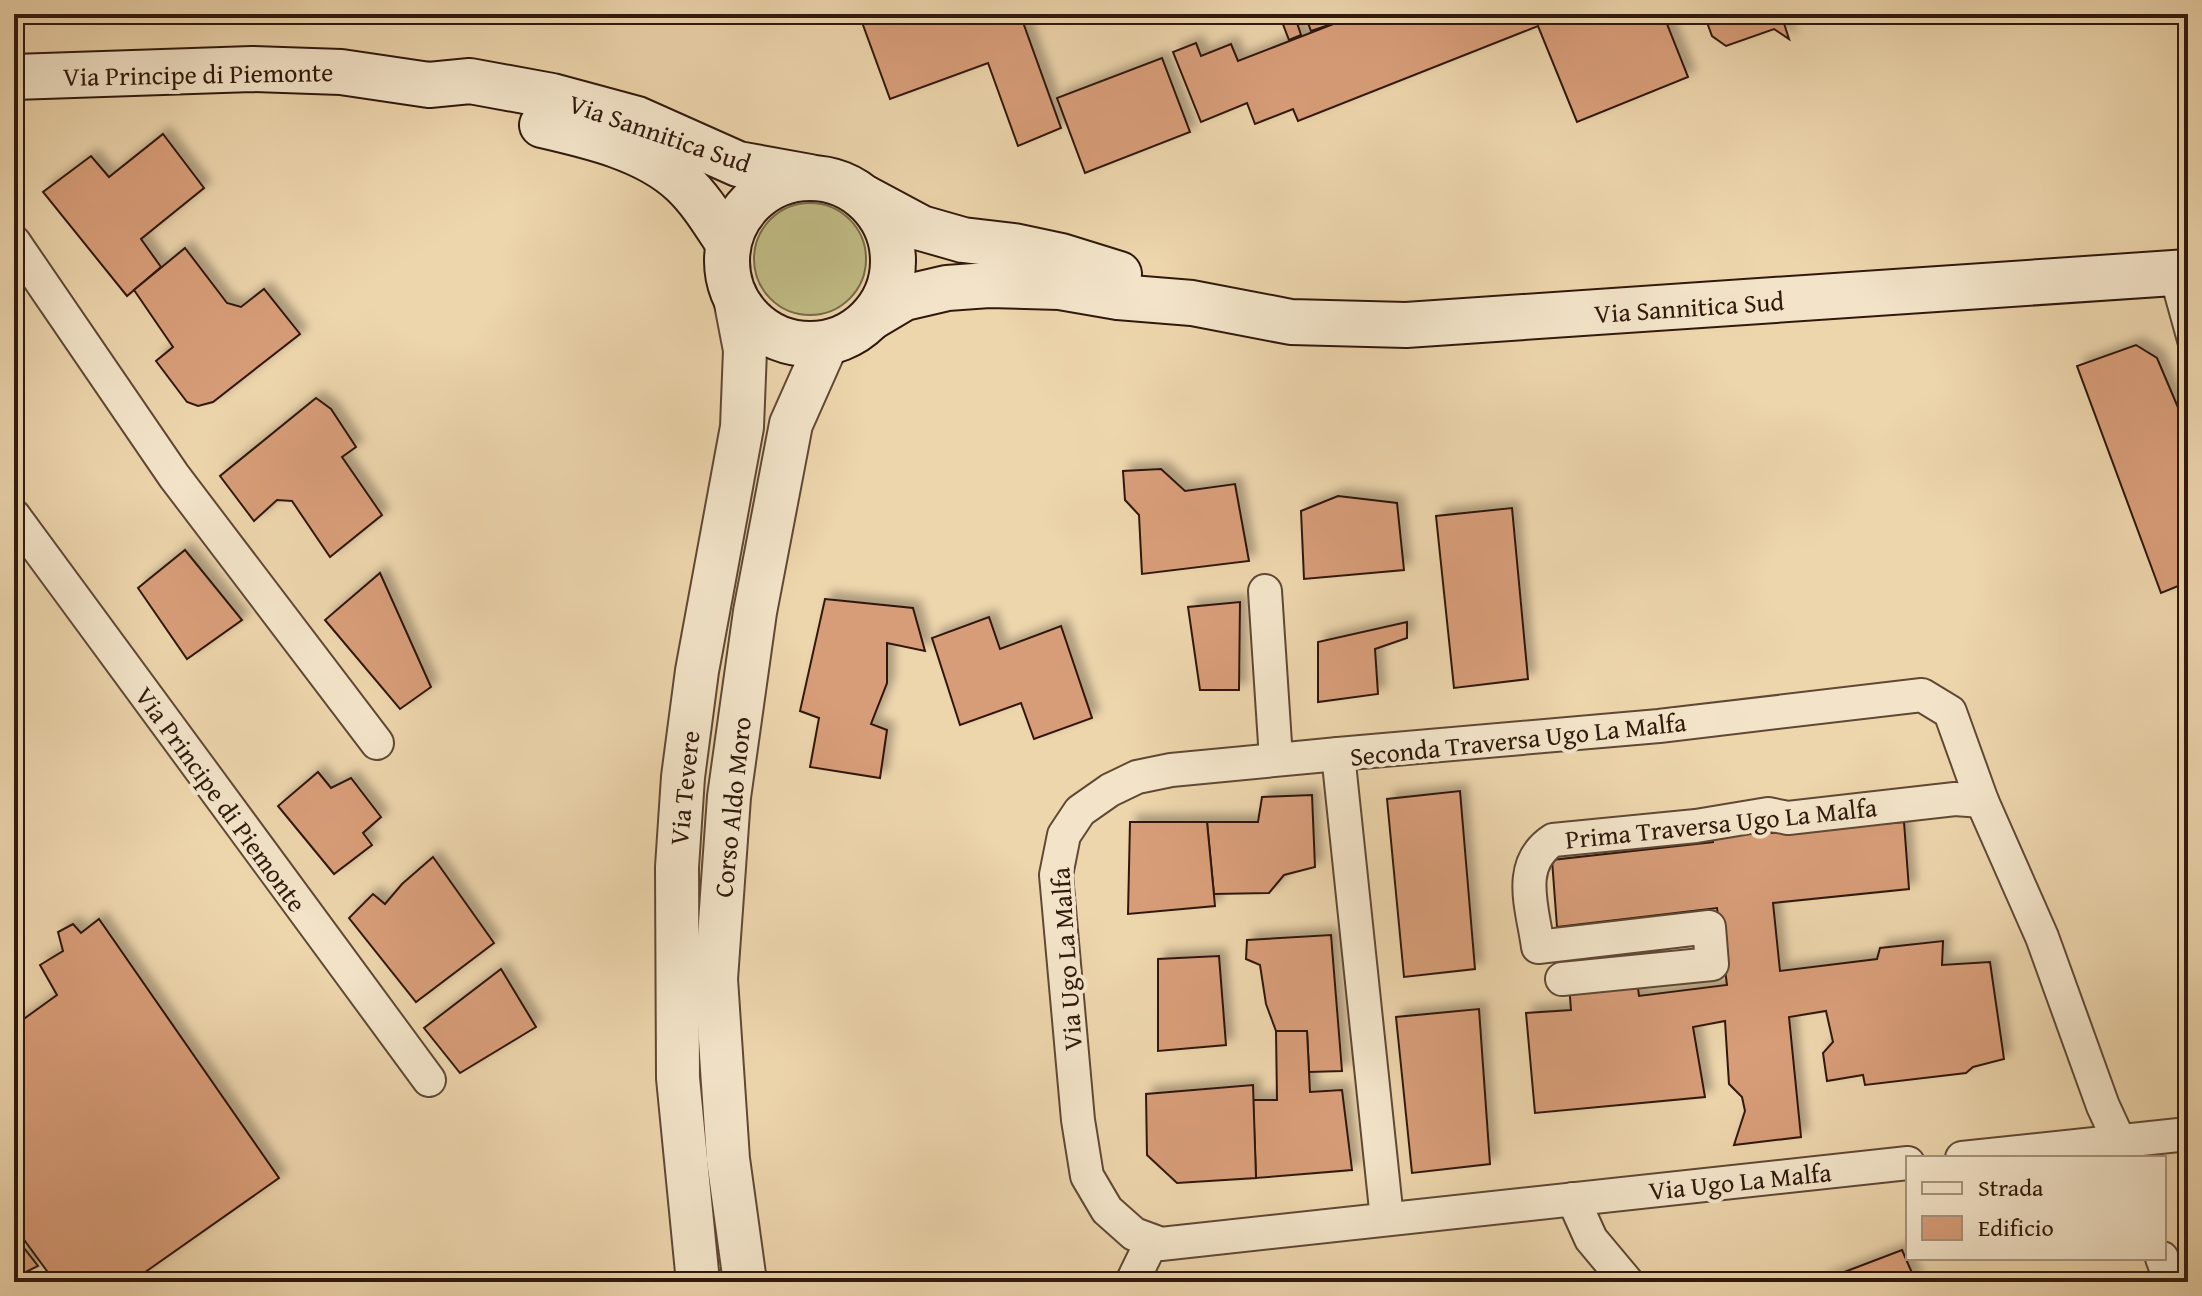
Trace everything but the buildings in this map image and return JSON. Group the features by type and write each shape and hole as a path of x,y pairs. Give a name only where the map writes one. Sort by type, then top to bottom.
{"main road":[{"name":"Via Principe di Piemonte","path":"14,77 252,69 341,72 429,85"},
{"name":"Via Sannitica Sud","path":"429,85 470,81 552,96 637,119 738,164 810,177"},
{"name":"Via Sannitica Sud","path":"429,85 465,109 583,135 648,159 683,183 728,243"},
{"path":"810,177 838,183 863,196 880,217 891,241 893,268 887,294 872,317 852,334 827,343 800,344 774,337 751,321 735,298 727,271 728,243 739,216 758,195 782,182 810,177"},
{"name":"Via Sannitica Sud","path":"863,196 921,228 963,240 1061,256 1112,271 1192,303"},
{"name":"Via Sannitica Sud","path":"872,317 904,298 947,288 989,285 1060,287 1118,297 1192,303 1291,322 1406,325 2178,273"}],"street":[{"path":"14,242 174,476 377,743"},
{"name":"Via Tevere","path":"698,1282 678,1078 677,867 683,777 697,671 742,427 745,350 735,298"},
{"name":"Corso Aldo Moro","path":"745,1282 728,1159 716,979 729,797 755,612 791,424 827,343"},
{"name":"Via Principe di Piemonte","path":"14,516 429,1080"},
{"path":"1265,591 1276,759"},
{"name":"Seconda Traversa Ugo La Malfa","path":"1387,1219 1338,754 1659,726 1922,695 1950,712 1982,801"},
{"name":"Via Ugo La Malfa","path":"1338,754 1137,777 1110,790 1080,811 1064,835 1056,875 1078,1120 1087,1176 1107,1210 1134,1234 1161,1244 1906,1163"},
{"name":"Prima Traversa Ugo La Malfa","path":"1562,979 1712,964 1709,927 1538,947 1528,873 1539,849 1553,840 1696,826 1768,814 1788,818 1955,799 1982,801"},
{"path":"1982,801 2042,937 2103,1106 2123,1149"},
{"path":"1998,1156 2123,1149 2188,1134"},
{"path":"1573,1199 1591,1239 1627,1282"},
{"path":"1132,1282 1152,1241"},
{"path":"2163,1260 2171,1282"}],"lane":[{"path":"2178,273 2188,348"}],"shaded area":[{"path":"810,203 831,207 850,219 862,238 866,259 862,280 850,299 831,311 810,315 789,311 770,299 758,280 754,259 758,238 770,219 789,207"}]}
